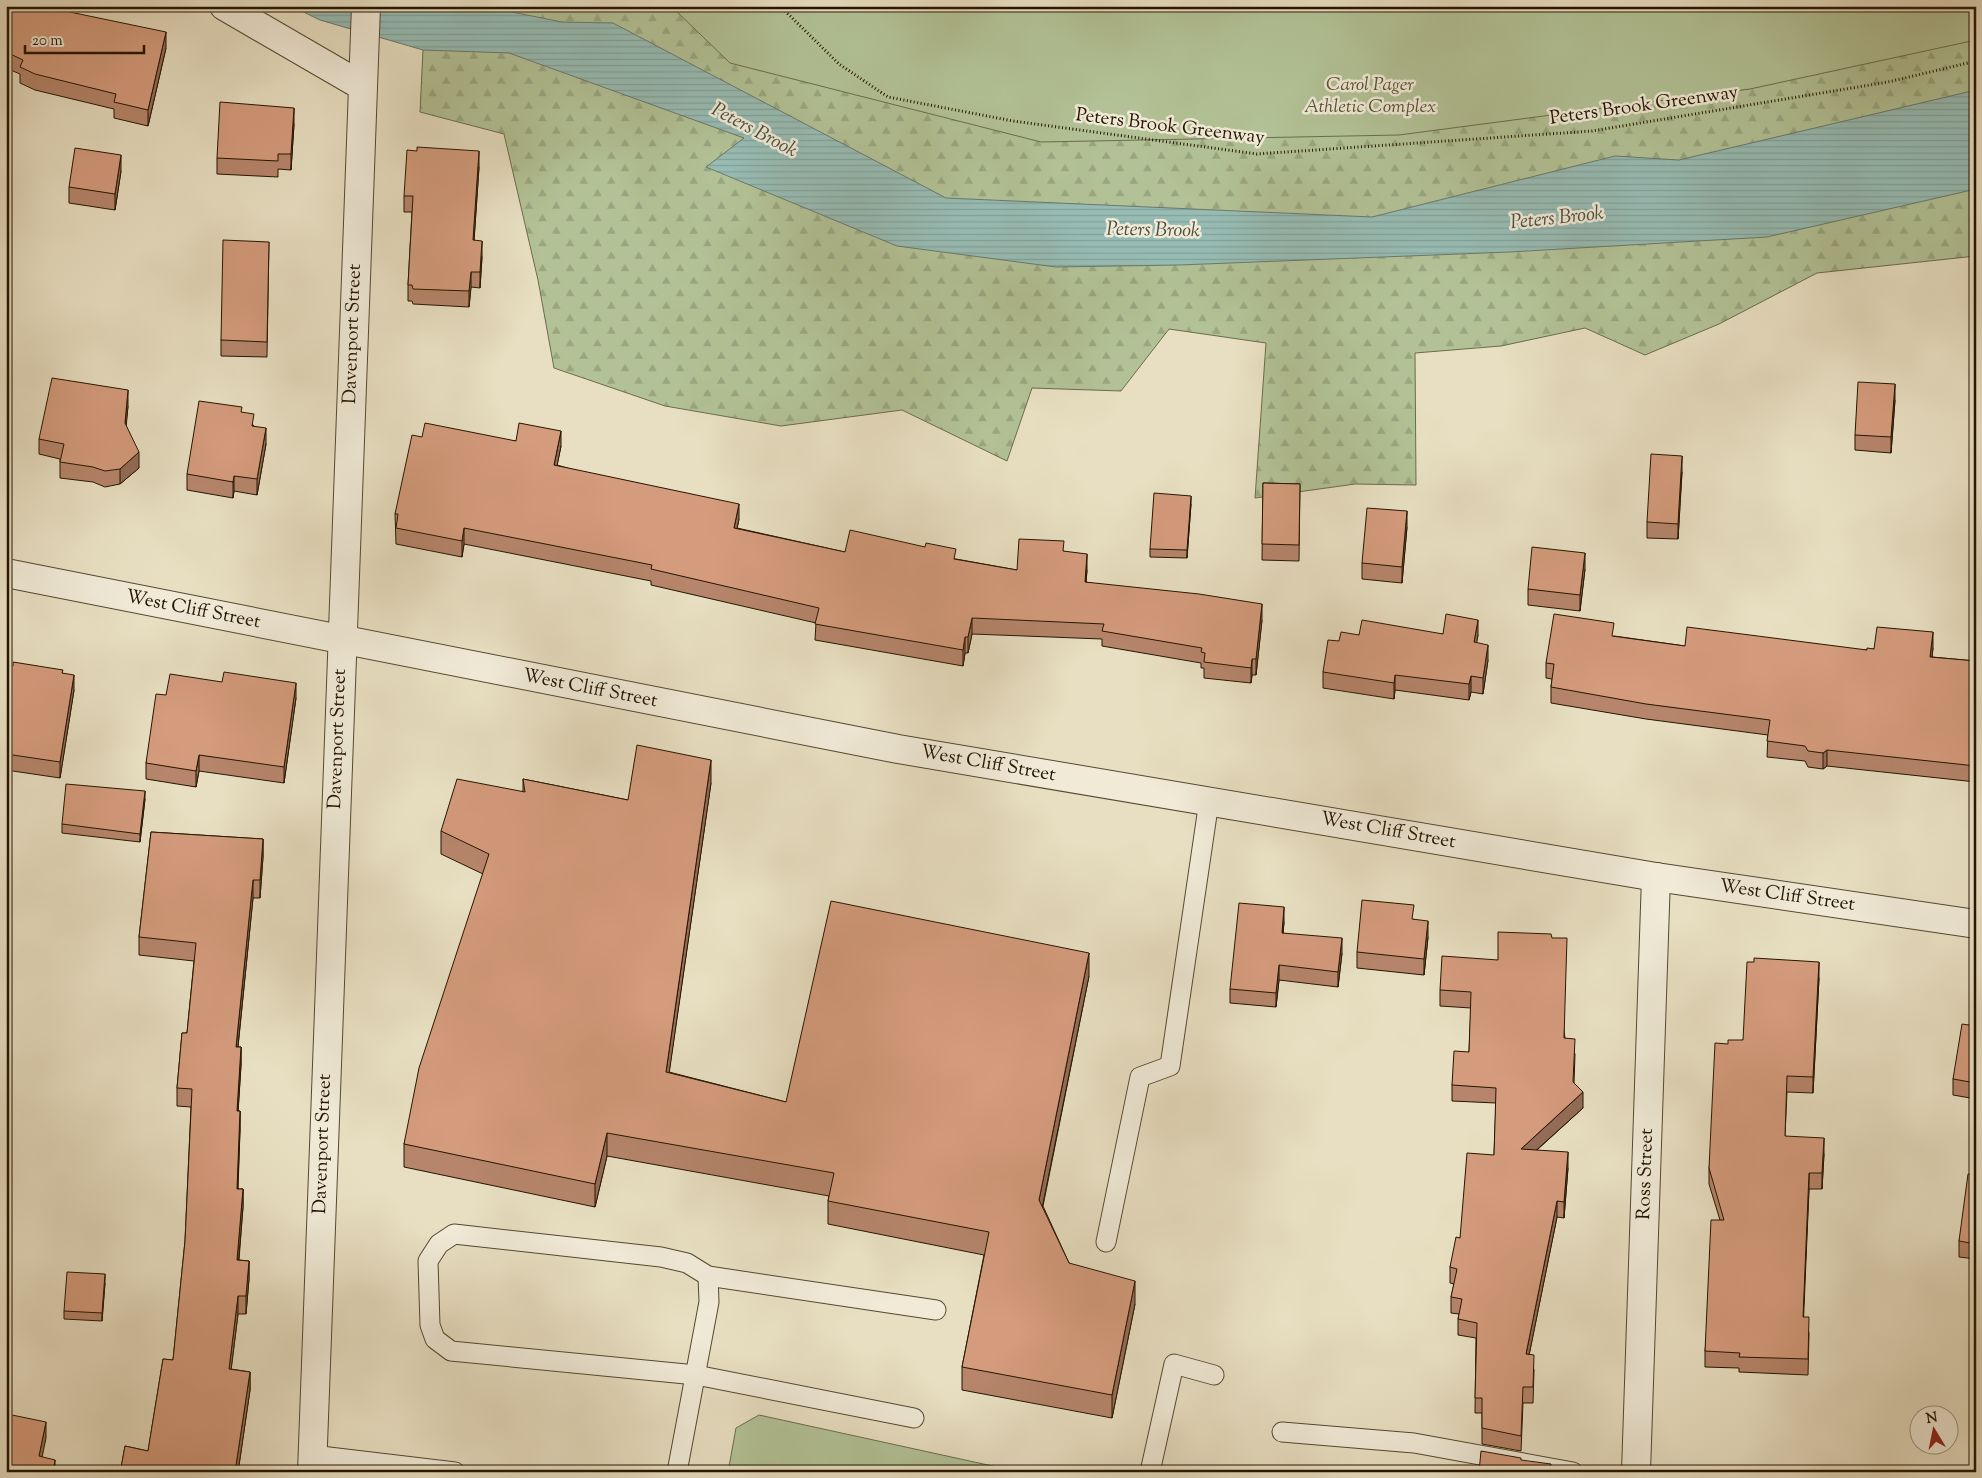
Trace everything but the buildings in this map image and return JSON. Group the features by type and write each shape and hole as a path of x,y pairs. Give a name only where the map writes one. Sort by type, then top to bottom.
{"street":[{"path":"224,6 362,86"},
{"name":"Davenport Street","path":"312,1463 366,6"},
{"name":"West Cliff Street","path":"6,573 898,749 1656,876 1976,924"},
{"name":"Ross Street","path":"1636,1472 1656,876"}],"lane":[{"path":"1106,1242 1140,1077 1170,1066 1209,801"},
{"path":"914,1418 696,1375 451,1351 435,1339 430,1325 428,1261 439,1244 454,1234 661,1257 687,1263 708,1276 936,1310"},
{"path":"677,1472 709,1302 708,1276"},
{"path":"1150,1472 1174,1364 1214,1375"},
{"path":"1282,1432 1414,1443 1573,1472"},
{"path":"312,1463 455,1472"}],"path":[{"name":"Peters Brook Greenway","path":"780,6 839,64 888,98 1013,121 1257,154 1592,131 1888,82 1976,61"}],"green space":[{"path":"421,6 671,6 730,63 1041,142 1399,135 1750,89 1976,40 1976,256 1817,273 1719,324 1645,355 1585,328 1501,346 1415,353 1416,485 1355,484 1255,498 1266,343 1169,329 1121,391 1032,388 1007,461 902,410 781,426 665,406 554,368 538,280 504,134 420,112 423,50"},
{"name":"Carol Pager Athletic Complex","path":"453,6 1976,6 1976,90 946,198"},
{"path":"759,1415 1020,1472 728,1472 736,1428"}],"water":[{"name":"Peters Brook","path":"291,6 482,6 562,22 613,23 946,198 1372,217 1615,156 1679,160 1976,90 1976,189 1767,237 1510,252 1179,265 1056,267 897,246 706,167 744,138 509,53 423,50 320,20"}]}
